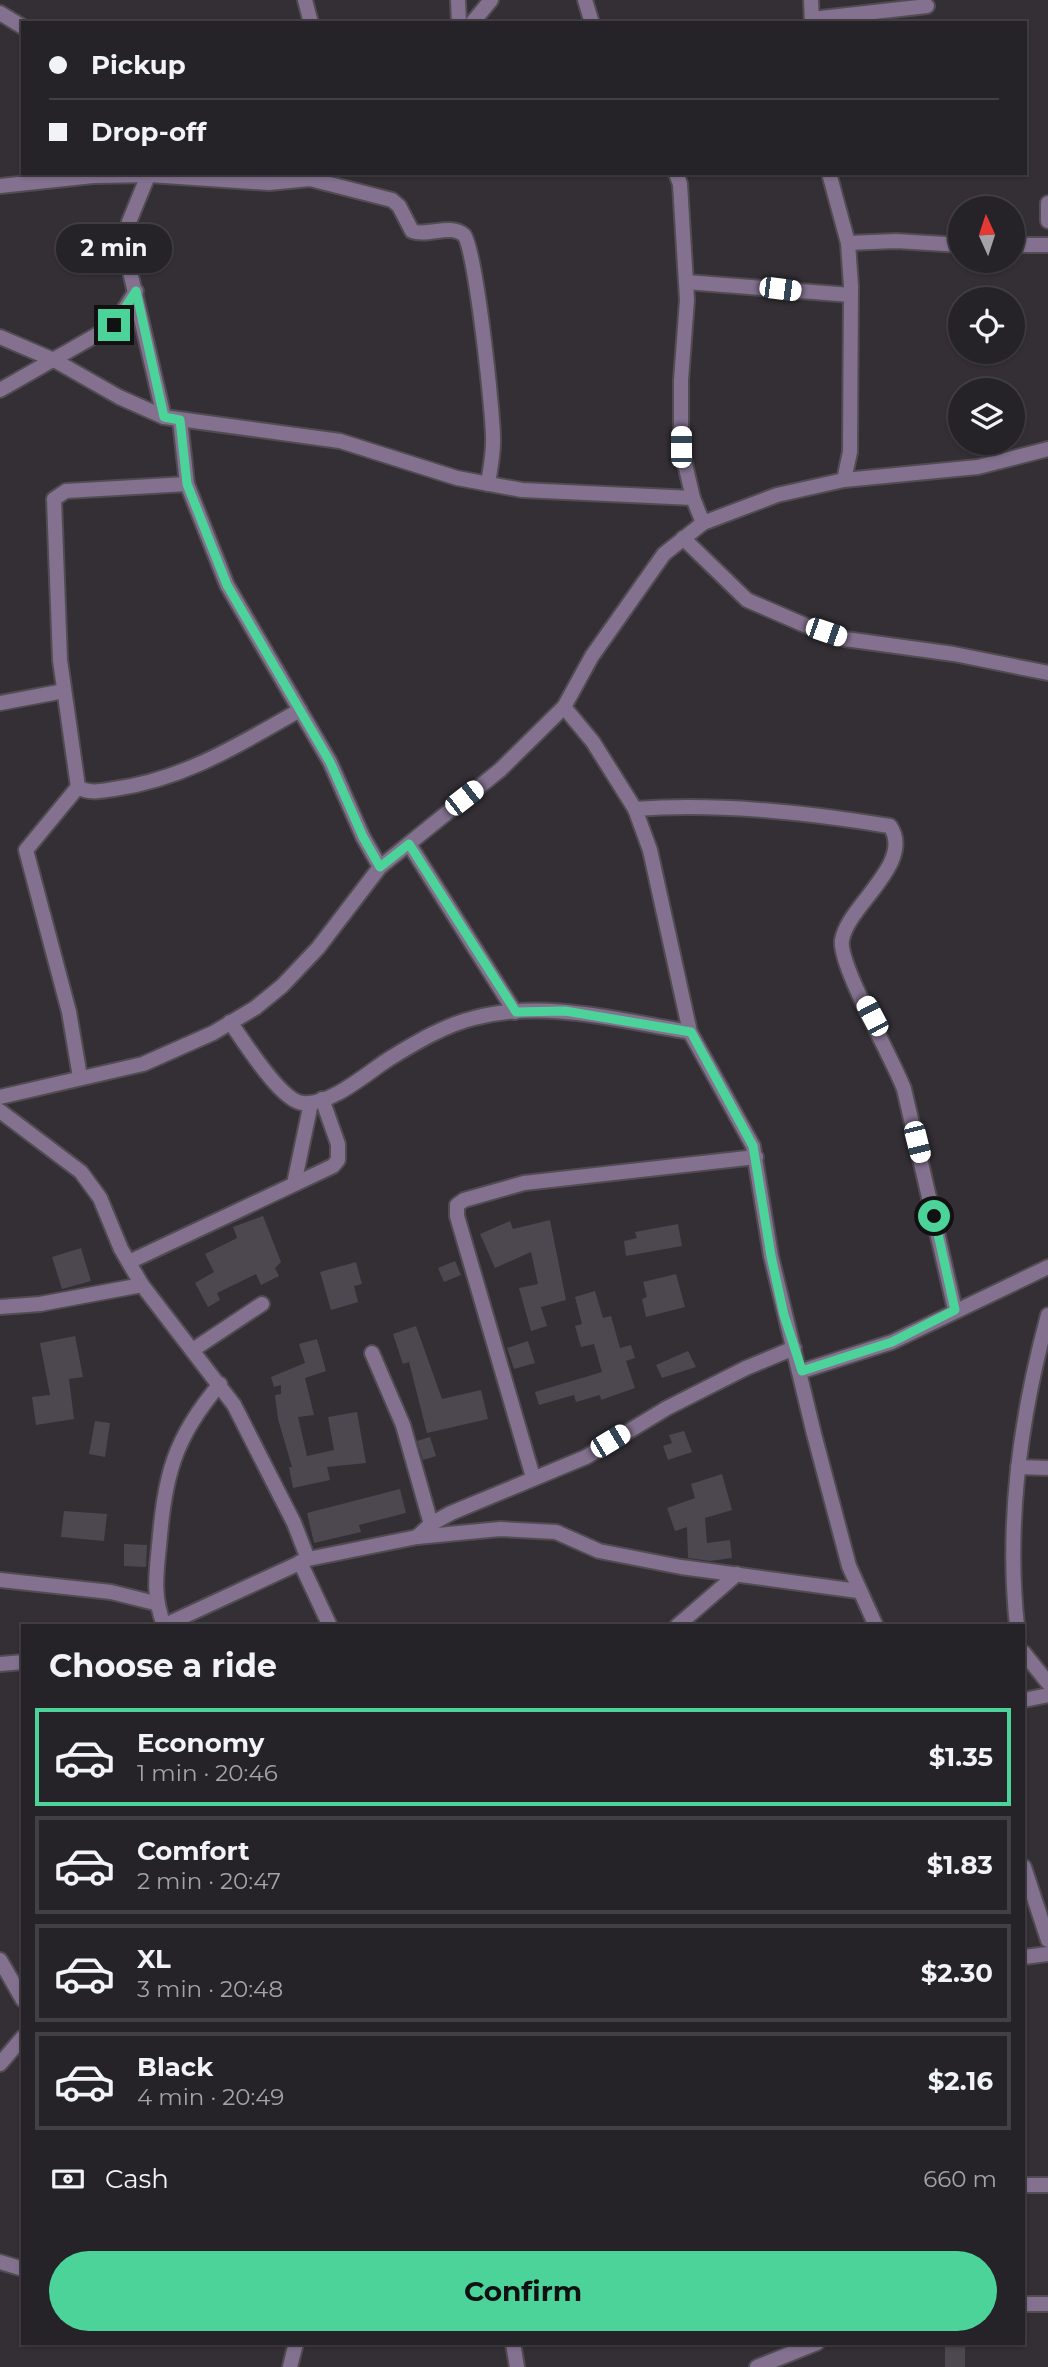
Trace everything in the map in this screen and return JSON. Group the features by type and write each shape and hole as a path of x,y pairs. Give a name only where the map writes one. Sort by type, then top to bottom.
{"street":[{"path":"305,0 310,21"},
{"path":"458,0 459,21"},
{"path":"474,21 491,0"},
{"path":"585,0 591,21"},
{"path":"811,0 812,21 927,6"},
{"path":"0,13 21,26"},
{"path":"0,186 122,175"},
{"path":"150,175 133,210 126,239 164,417"},
{"path":"163,175 269,183 314,176 392,200 399,206 412,230 420,234 451,230 467,238 489,376 493,442 488,484"},
{"path":"677,175 680,184 687,282 681,447 693,498 703,523"},
{"path":"830,175 848,243 851,295 850,452 844,480"},
{"path":"1048,203 1048,221"},
{"path":"848,243 948,245"},
{"path":"1026,245 1048,245"},
{"path":"687,282 851,295"},
{"path":"0,390 114,325 136,291"},
{"path":"0,337 54,360 119,397 164,417 340,442 427,469 522,490 693,498"},
{"path":"180,420 187,484 227,585 330,762 363,837 380,867"},
{"path":"0,1097 142,1064 213,1033 255,1008 282,986 318,948 380,867 500,770 564,707 592,656 664,554 703,523 777,495 844,480 978,467 1048,449"},
{"path":"80,1077 69,1012 26,850 78,787 60,660 54,499 66,491 187,484"},
{"path":"683,538 747,600 807,626 845,639 954,654 1048,673"},
{"path":"0,703 64,691"},
{"path":"564,707 593,742 635,809 650,850 691,1032 734,1107 756,1157 771,1256 802,1371 814,1434 858,1591 875,1624"},
{"path":"78,787 97,792 152,783 223,753 300,710"},
{"path":"635,809 681,806 787,812 890,826 896,835 894,852 886,870 844,930 841,943 850,976 894,1062 904,1089 955,1310"},
{"path":"409,844 516,1012"},
{"path":"230,1022 292,1100 317,1101 434,1034 474,1018 516,1012 565,1011 691,1032"},
{"path":"294,1184 317,1101"},
{"path":"129,1262 333,1166 338,1160 338,1144 317,1101"},
{"path":"0,1111 81,1172 100,1198 142,1285 194,1349 234,1405 294,1523 304,1560 329,1624"},
{"path":"533,1477 455,1210 457,1205 464,1200 524,1183 756,1157"},
{"path":"802,1371 892,1342 1048,1267"},
{"path":"0,1307 40,1304 142,1285"},
{"path":"194,1349 262,1304"},
{"path":"1017,1624 1012,1578 1018,1467 1036,1360 1048,1315"},
{"path":"417,1538 431,1524 451,1513 586,1457 667,1408 746,1368 794,1348"},
{"path":"372,1353 403,1425 431,1524"},
{"path":"164,1624 155,1603 165,1483 182,1437 195,1414 219,1384"},
{"path":"1018,1467 1048,1468"},
{"path":"451,1513 458,1533"},
{"path":"166,1624 304,1560 417,1538 500,1529 556,1532 599,1550 704,1571 858,1591"},
{"path":"679,1624 737,1574"},
{"path":"0,1580 111,1592 155,1603"},
{"path":"1025,1654 1048,1683"},
{"path":"0,1664 21,1662"},
{"path":"1025,1700 1048,1695"},
{"path":"1025,1870 1048,1940"},
{"path":"1025,1957 1048,1954"},
{"path":"0,1960 21,1997"},
{"path":"0,2064 21,2039"},
{"path":"1025,2185 1048,2185"},
{"path":"0,2262 21,2268"},
{"path":"1025,2304 1048,2304"},
{"path":"293,2366 296,2345"},
{"path":"513,2345 517,2367"},
{"path":"757,2367 812,2345"}],"building":[{"path":"263,1216 281,1262 275,1268 279,1276 261,1285 256,1274 217,1293 220,1300 208,1307 195,1283 214,1272 205,1254 237,1238 233,1227"},
{"path":"550,1220 566,1300 541,1307 547,1326 531,1331 519,1288 538,1284 531,1252 495,1268 480,1234 510,1221 513,1229"},
{"path":"678,1224 682,1246 626,1256 624,1241 637,1238 635,1232"},
{"path":"81,1248 91,1281 62,1289 52,1257"},
{"path":"455,1261 461,1275 444,1282 438,1268"},
{"path":"356,1262 362,1284 354,1286 358,1302 331,1310 320,1272"},
{"path":"676,1274 685,1307 646,1317 642,1299 647,1297 643,1282"},
{"path":"595,1291 603,1318 611,1316 620,1348 631,1345 635,1358 626,1361 635,1388 601,1400 600,1395 576,1402 574,1395 539,1405 535,1392 602,1372 594,1344 581,1347 575,1326 582,1324 575,1297"},
{"path":"416,1326 442,1399 481,1390 488,1419 427,1433 409,1362 403,1364 393,1334"},
{"path":"75,1336 83,1377 69,1379 74,1419 36,1425 32,1397 50,1395 40,1343"},
{"path":"317,1339 326,1371 305,1378 314,1415 298,1417 307,1456 334,1450 328,1417 357,1412 366,1463 327,1467 330,1480 293,1488 289,1467 292,1467 278,1419 275,1395 281,1394 281,1385 274,1387 271,1377 305,1363 299,1344"},
{"path":"528,1341 535,1363 514,1369 507,1348"},
{"path":"688,1351 696,1367 662,1378 656,1365"},
{"path":"95,1421 110,1423 105,1457 89,1454"},
{"path":"684,1431 692,1452 668,1460 663,1446 672,1443 669,1435"},
{"path":"430,1437 436,1456 423,1460 417,1441"},
{"path":"722,1474 732,1510 705,1518 707,1543 730,1540 732,1558 710,1561 688,1558 687,1527 675,1531 667,1508 695,1498 691,1484"},
{"path":"400,1489 406,1513 359,1525 361,1532 314,1543 307,1513"},
{"path":"64,1511 107,1514 104,1541 61,1537"},
{"path":"124,1544 147,1545 146,1567 124,1566"},
{"path":"945,2345 965,2345 965,2367 945,2367"}],"route":[{"path":"114,325 126,311 136,291 164,417 180,420 187,484 218,556 227,585 330,762 363,837 380,867 409,844 516,1012 565,1011 691,1032 753,1146 771,1256 784,1315 802,1371 892,1342 955,1310 934,1216"}]}
